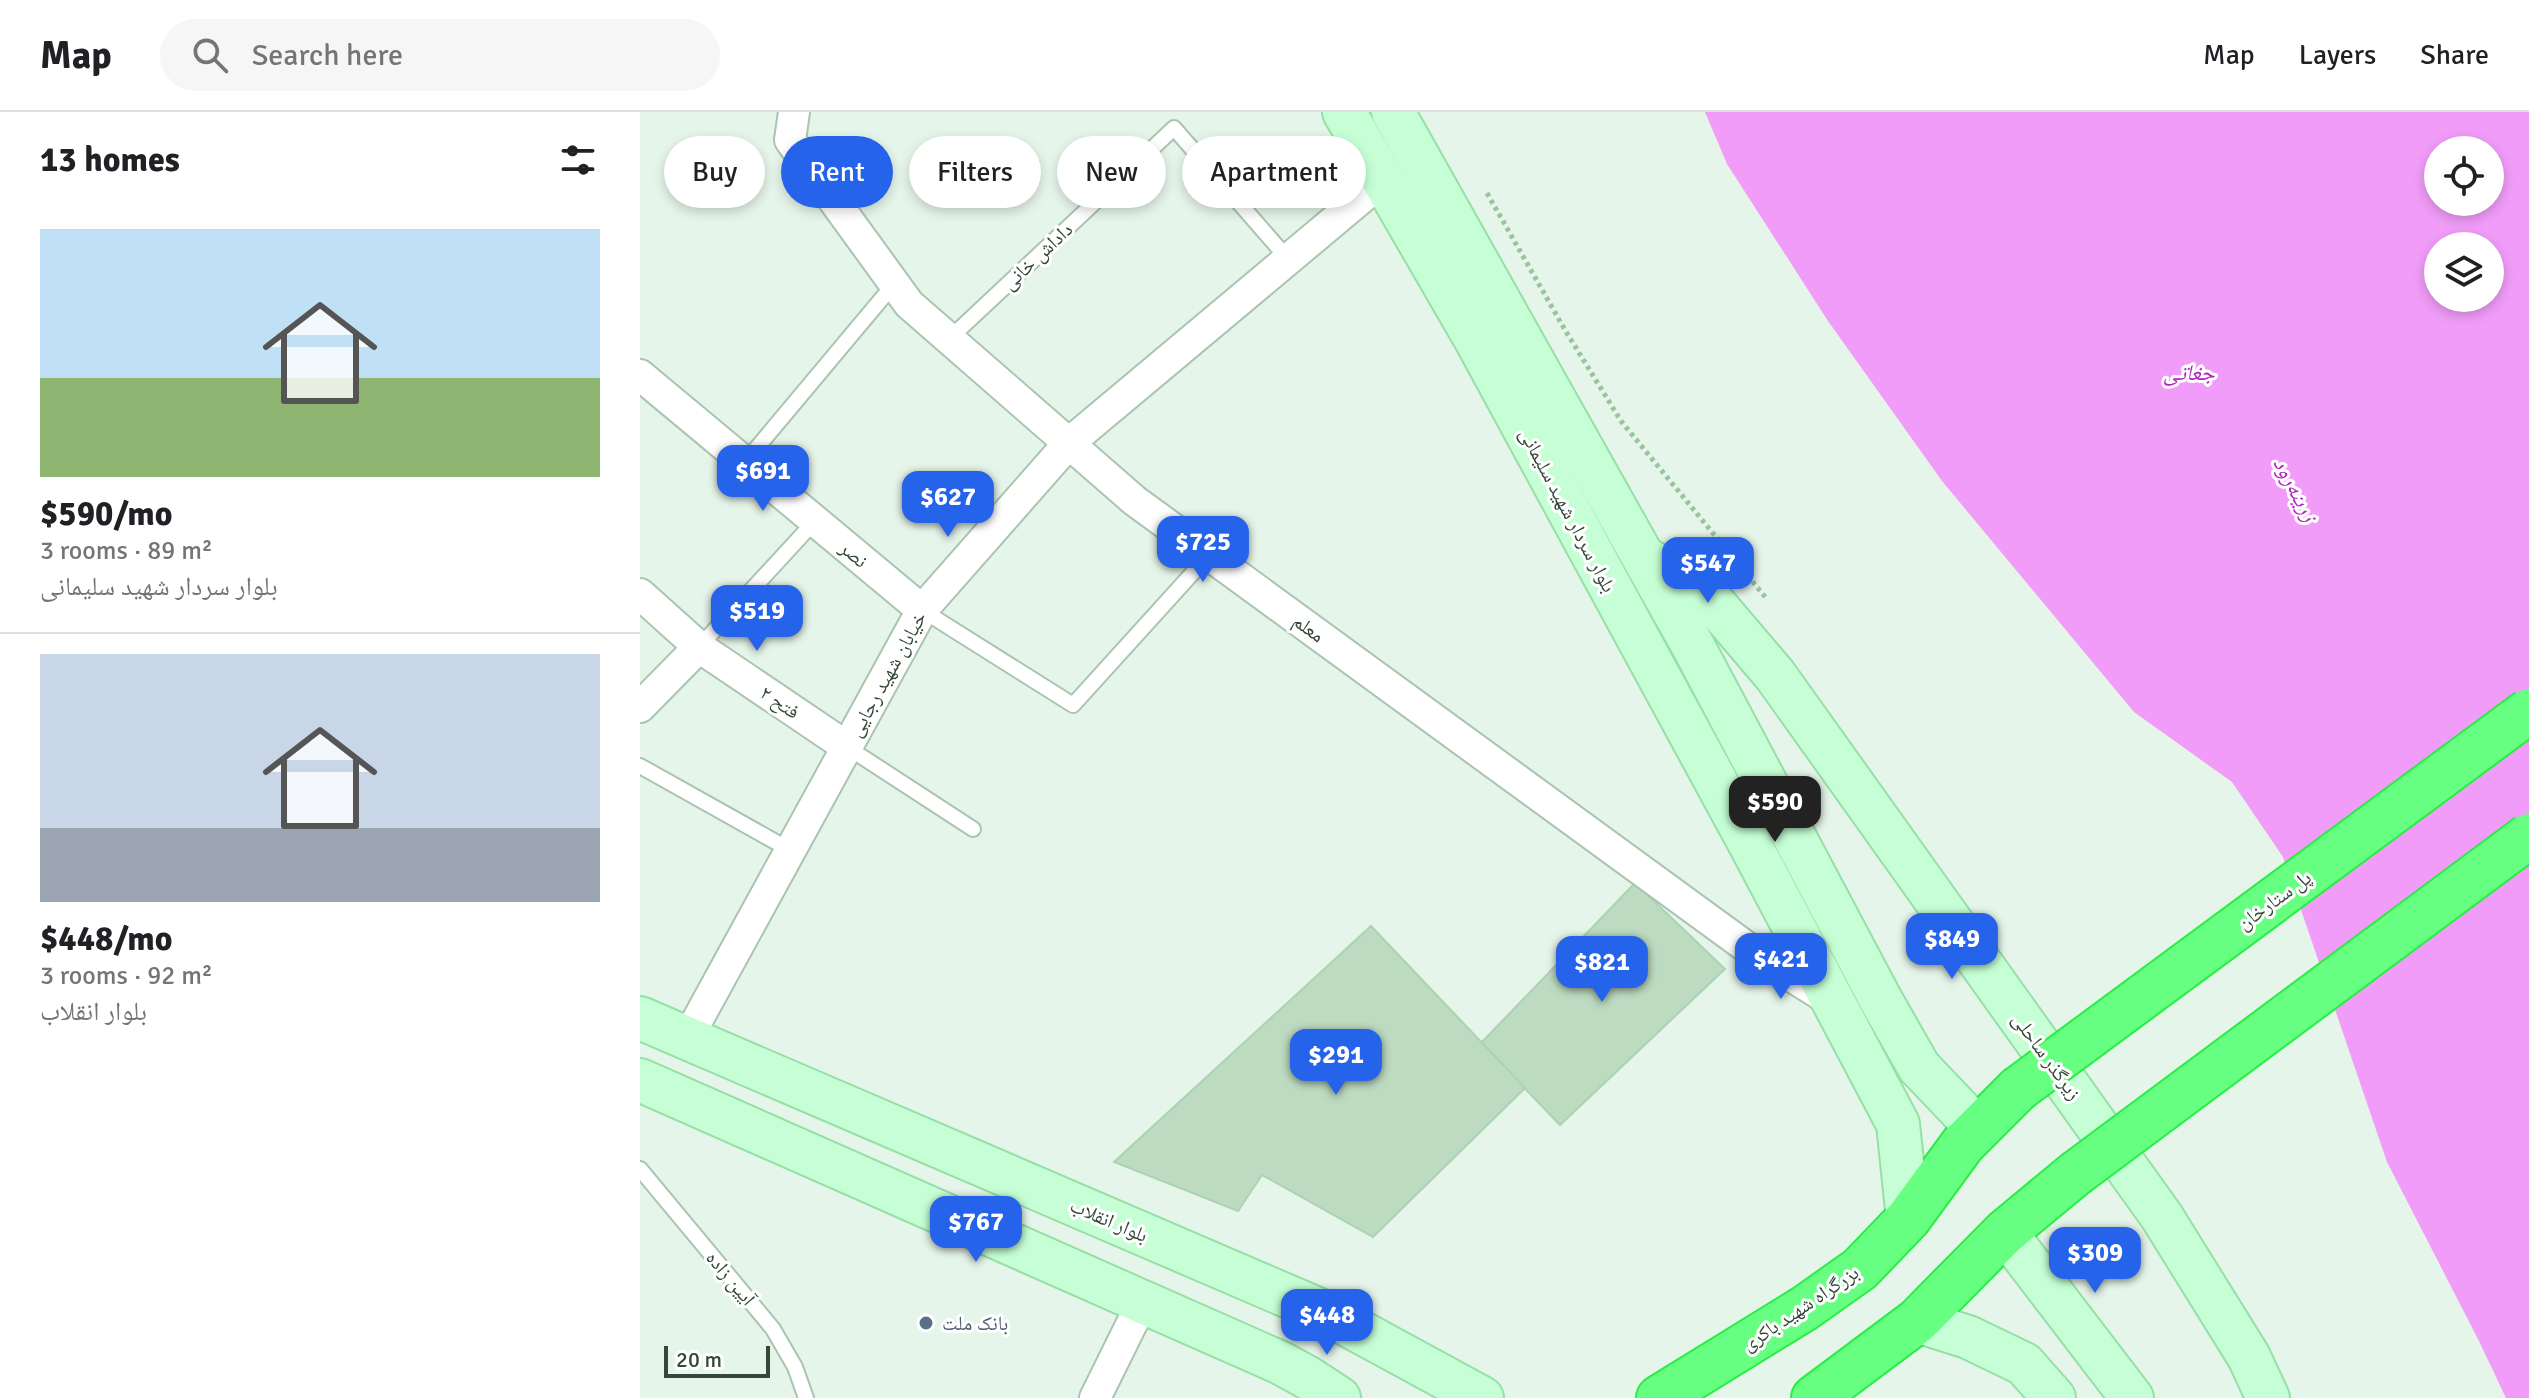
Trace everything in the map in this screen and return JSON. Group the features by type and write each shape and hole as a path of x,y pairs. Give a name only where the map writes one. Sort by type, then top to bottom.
{"highway":[{"name":"پل ستارخان","path":"2018,1089 2529,711"},
{"path":"1814,1398 1917,1321 2005,1232 2075,1174 2529,836"},
{"name":"بزرگراه شهید باکری","path":"1659,1398 1860,1269 1908,1219 1963,1144 2018,1089"}],"main road":[{"name":"بلوار سردار شهید سلیمانی","path":"1344,112 1476,340 1898,1124 1908,1219"},
{"name":"بلوار سردار شهید سلیمانی","path":"1393,112 1642,556 1919,1067 1978,1129"},
{"name":"زیرگذر ساحلی","path":"1642,556 1712,601 1775,675 2162,1217 2249,1357 2268,1398"},
{"path":"1771,883 1809,863"},
{"name":"بلوار انقلاب","path":"640,1018 1322,1311 1482,1398"},
{"path":"641,1084 1281,1363 1339,1398"},
{"path":"2005,1232 2132,1398"},
{"path":"1281,1363 1322,1311"},
{"path":"1917,1321 1968,1337 2024,1364 2054,1398"}],"street":[{"name":"معلم","path":"794,112 790,140 909,304 1135,501 1756,954 1835,1003"},
{"name":"خیابان شهید رجایی","path":"687,1039 922,610 1069,443 1383,180"},
{"name":"نصر","path":"640,375 922,610"},
{"name":"فتح ۲","path":"640,594 699,647 847,747"},
{"path":"640,707 699,647"},
{"path":"1095,1398 1143,1301"}],"lane":[{"name":"داداش خانی","path":"949,339 1174,128 1288,259"},
{"path":"745,462 894,284"},
{"path":"699,647 815,521"},
{"path":"922,610 1073,705 1209,555"},
{"path":"847,747 973,829"},
{"path":"640,766 790,850"},
{"name":"آیین زاده","path":"640,1169 773,1329 795,1367 806,1398"}],"path":[{"path":"1480,180 1621,421 1766,598"}],"water":[{"name":"جغاتی","path":"1705,112 2529,112 2529,1398 2506,1398 2387,1162 2283,857 2232,782 2134,712 1942,481 1828,321 1727,164"}],"building":[{"path":"1635,883 1725,969 1560,1125 1481,1043"},
{"path":"1371,926 1525,1088 1373,1237 1262,1175 1238,1211 1114,1162"}],"place":[{"name":"بانک ملت","path":"926,1323"}],"water label":[{"name":"زرینه‌رود","path":"2296,489"}]}
